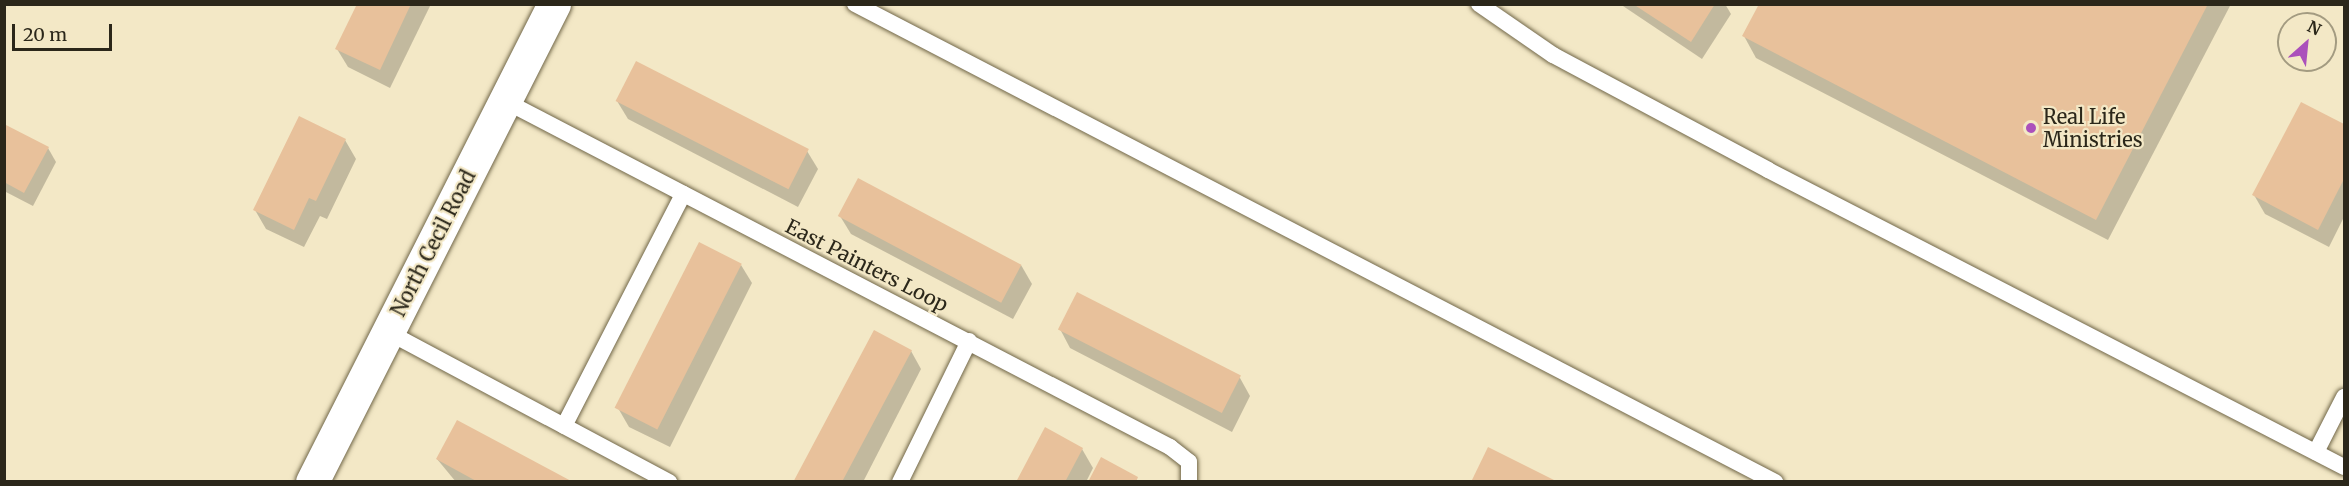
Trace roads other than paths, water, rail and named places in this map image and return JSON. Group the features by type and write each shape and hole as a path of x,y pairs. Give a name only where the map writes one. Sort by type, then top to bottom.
{"street":[{"name":"North Cecil Road","path":"312,482 554,4"}],"lane":[{"path":"855,4 1775,482"},
{"path":"1479,4 1554,55 1759,166 2344,467"},
{"name":"East Painters Loop","path":"505,101 1170,447 1189,462 1188,482"},
{"path":"564,426 683,194"},
{"path":"388,332 669,482"},
{"path":"900,482 969,341"},
{"path":"2316,452 2344,397"}],"place":[{"name":"Real Life Ministries","path":"2031,128"}]}
